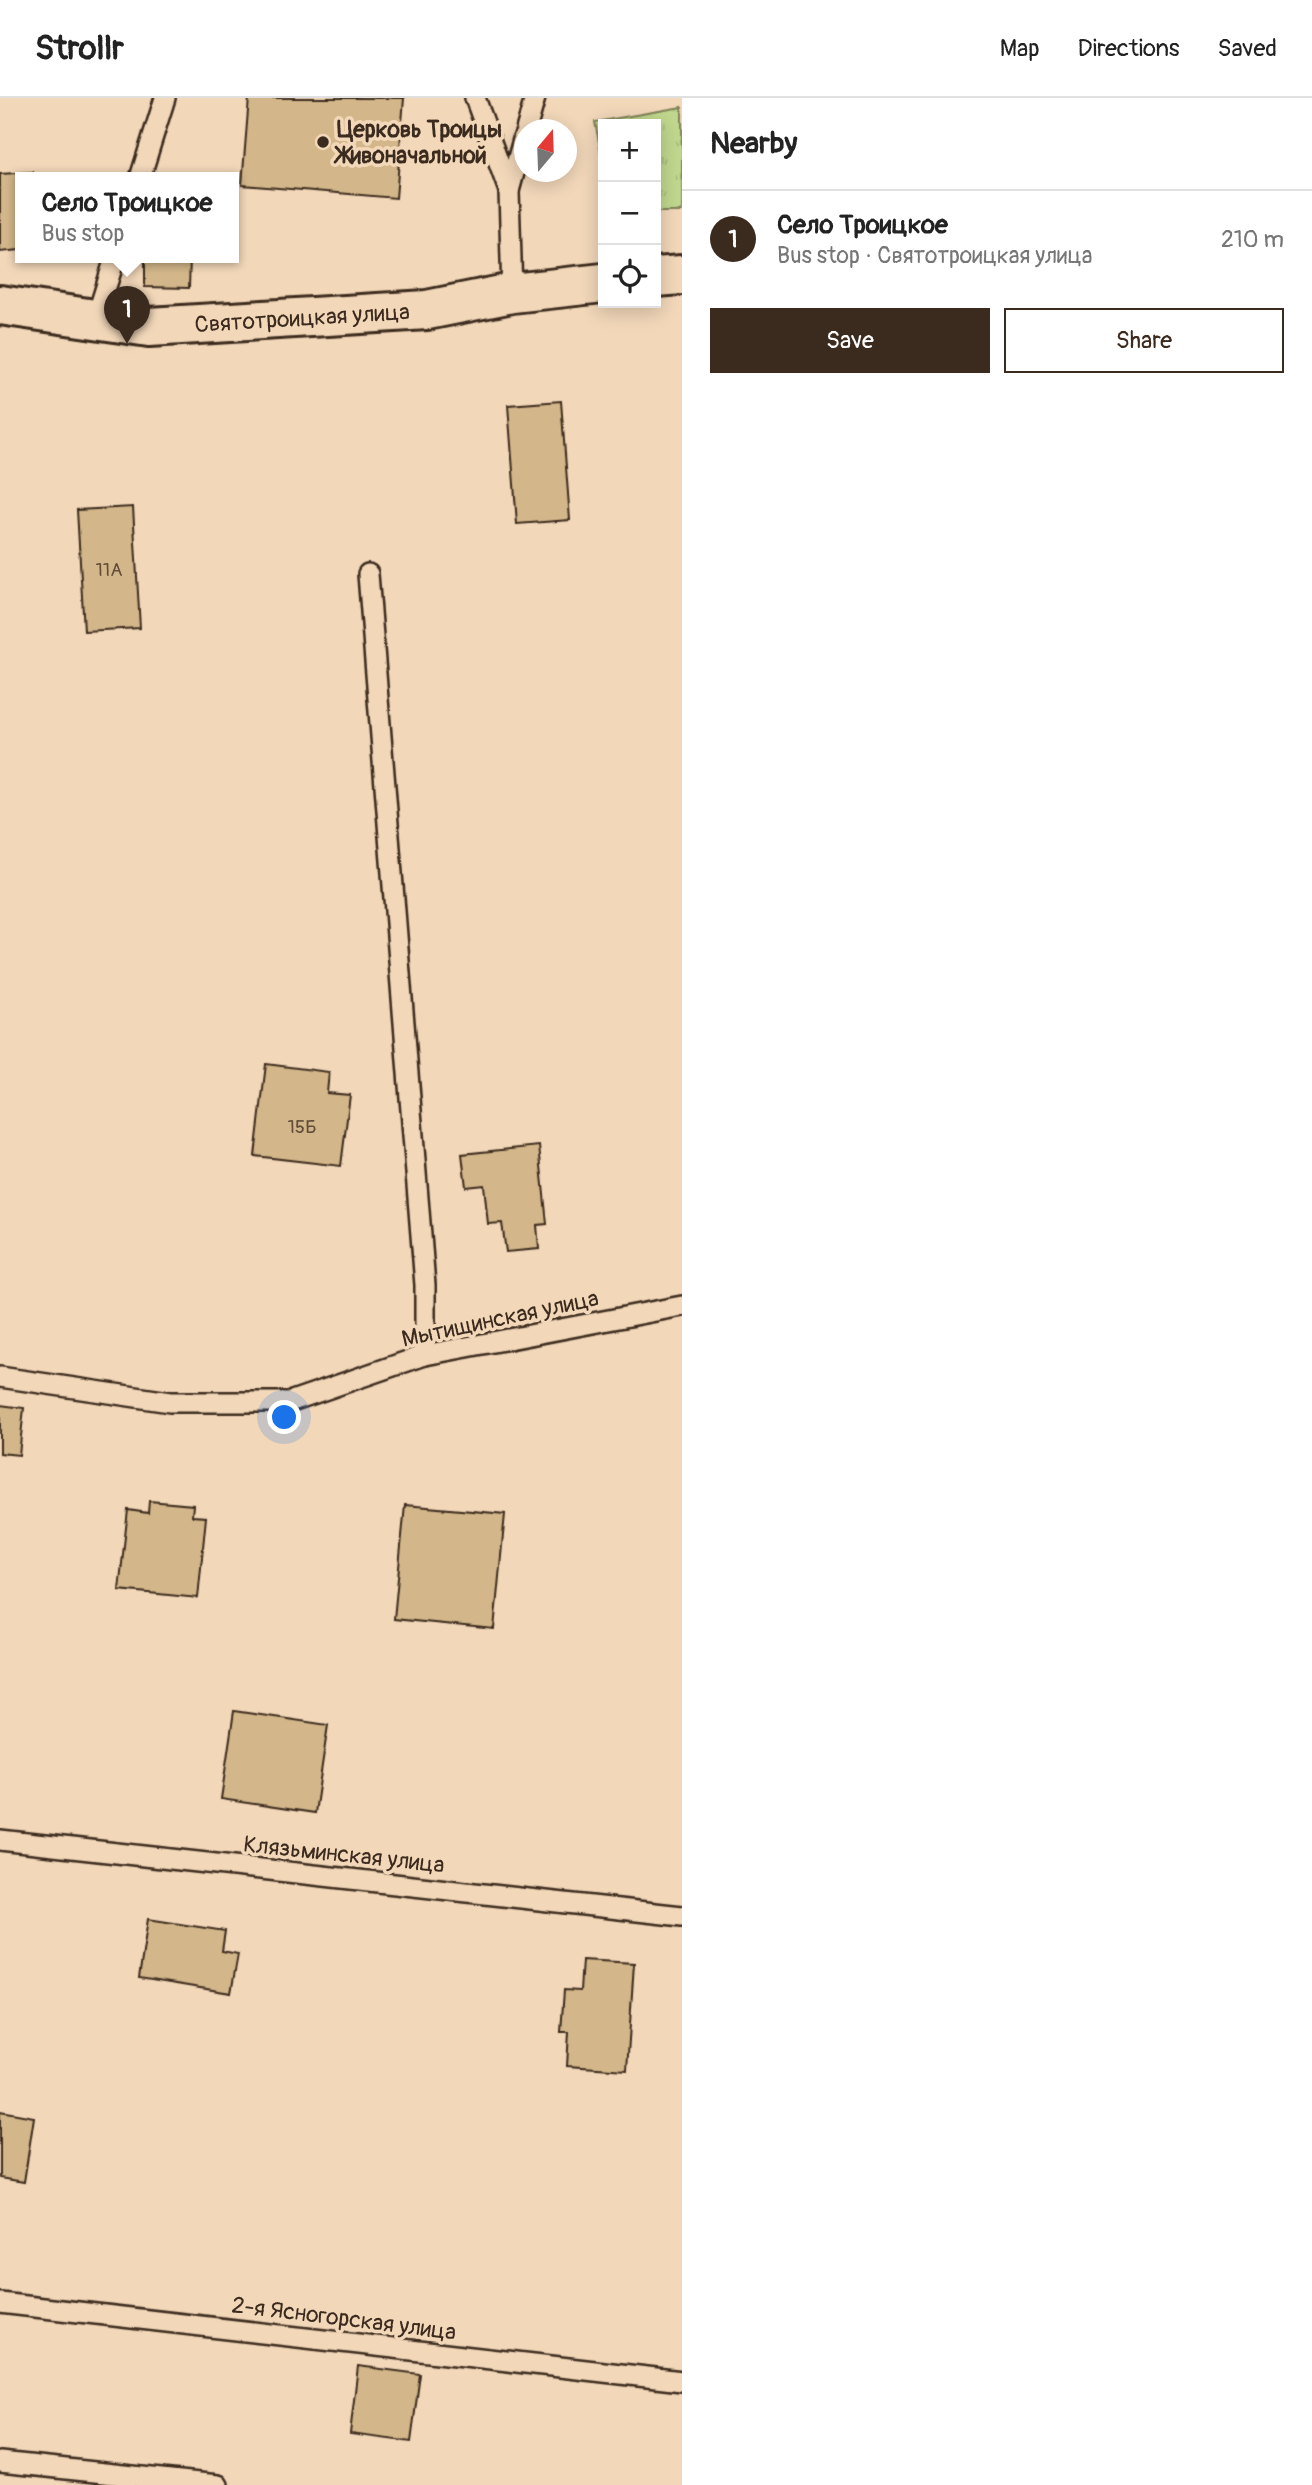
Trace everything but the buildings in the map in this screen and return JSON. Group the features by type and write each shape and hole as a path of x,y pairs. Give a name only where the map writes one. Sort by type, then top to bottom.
{"street":[{"path":"661,277 682,275"},
{"name":"Святотроицкая улица","path":"0,304 149,327 427,310 512,293 598,284"}],"lane":[{"path":"142,172 165,98"},
{"path":"475,98 509,191"},
{"path":"529,119 535,98"},
{"path":"512,293 509,191 514,173"},
{"path":"96,319 113,263"},
{"path":"368,574 425,1285 425,1355"},
{"name":"Мытищинская улица","path":"0,1377 170,1402 289,1402 425,1355 682,1306"},
{"name":"Клязьминская улица","path":"0,1840 682,1916"},
{"name":"2-я Ясногорская улица","path":"0,2303 682,2381"},
{"path":"0,2462 218,2485"}],"green space":[{"path":"682,107 682,212 661,212 661,119 612,119"}],"place":[{"name":"Церковь Троицы Живоначальной","path":"323,142"},
{"name":"Село Троицкое","path":"127,344"}]}
